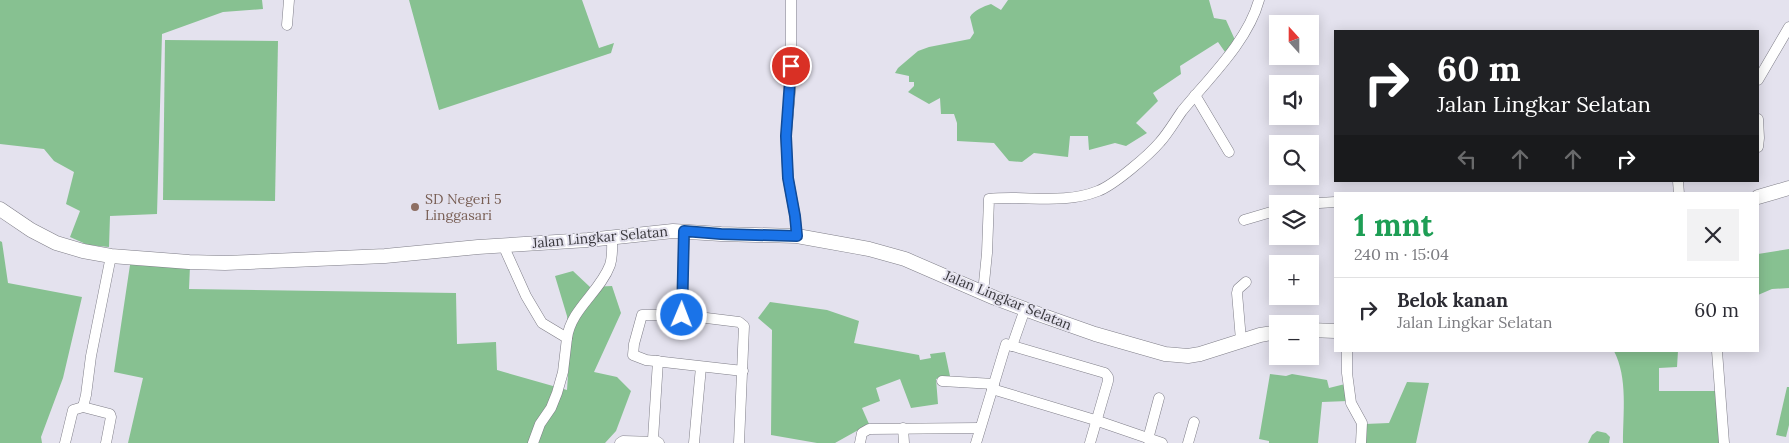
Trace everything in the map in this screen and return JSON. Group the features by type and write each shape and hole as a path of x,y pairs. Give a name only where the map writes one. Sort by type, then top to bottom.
{"street":[{"path":"287,25 288,0"},
{"path":"792,0 791,82 786,136 788,178 797,236"},
{"path":"983,293 989,199 1058,199 1083,196 1100,191 1136,165 1160,143 1232,50 1256,12 1259,0"},
{"path":"1759,78 1789,26"},
{"path":"1196,95 1229,152"},
{"path":"1759,197 1789,188"},
{"path":"1319,203 1334,202"},
{"name":"Jalan Lingkar Selatan","path":"0,209 30,230 56,243 83,252 189,262 225,263 385,256 684,231 797,236 868,249 906,259 983,293 1075,328 1152,352 1188,356 1269,334"},
{"path":"1244,220 1269,213"},
{"path":"682,315 684,231"},
{"path":"533,443 540,424 551,408 557,393 563,372 568,327 604,277 610,265 612,238"},
{"path":"503,245 526,296 542,323 567,338"},
{"path":"83,407 91,356 112,256"},
{"path":"1242,340 1237,294 1238,289 1246,282"},
{"path":"1012,346 1025,309"},
{"path":"739,443 743,371 744,325 733,321 682,315 645,314 641,316 633,354 635,357 701,368 743,371"},
{"path":"1319,330 1334,331"},
{"path":"979,442 980,428 1006,344 1105,373 1108,376 1090,443"},
{"path":"1347,352 1347,373 1351,403 1362,423 1361,443"},
{"path":"1717,352 1724,443"},
{"path":"657,442 653,439 658,361"},
{"path":"694,443 701,368"},
{"path":"942,381 993,387 1162,443"},
{"path":"1148,438 1159,398"},
{"path":"65,443 73,410 83,407 110,414 106,443"},
{"path":"1188,443 1194,422"},
{"path":"903,428 904,443"},
{"path":"860,443 862,433 869,430 980,428"},
{"path":"620,443 623,441 657,442"}],"green space":[{"path":"0,0 262,0 263,9 223,12 162,34 157,214 110,216 109,247 88,245 70,237 80,211 66,204 74,172 54,161 44,149 0,144"},
{"path":"409,0 582,0 599,48 614,43 611,53 439,110"},
{"path":"1008,0 1209,0 1214,18 1226,20 1235,40 1225,52 1218,42 1180,66 1181,74 1153,93 1158,101 1136,123 1147,133 1126,146 1115,143 1089,150 1088,136 1070,136 1068,157 1034,153 1022,162 1009,161 994,143 957,141 957,123 954,114 941,114 940,98 929,104 908,92 914,86 914,82 909,82 909,76 895,73 898,68 918,51 970,39 974,33 971,15 991,4 1001,10"},
{"path":"165,40 278,41 275,201 163,200"},
{"path":"0,241 2,242 8,283 82,297 63,378 41,437 42,443 0,443"},
{"path":"1789,249 1789,288 1772,289 1759,295 1759,254"},
{"path":"130,265 190,266 189,289 456,293 457,344 496,342 497,370 567,390 570,344 567,316 555,276 573,271 590,287 612,286 621,313 594,372 617,377 631,391 616,431 605,443 128,443 143,378 114,372"},
{"path":"770,302 827,310 859,321 854,343 919,355 920,360 931,358 930,354 945,352 950,376 936,379 938,404 911,408 900,379 876,388 880,401 862,408 869,424 835,443 817,443 771,435 772,330 758,318"},
{"path":"1614,352 1678,352 1677,367 1659,368 1659,391 1718,391 1719,443 1623,443 1623,384"},
{"path":"1270,374 1286,376 1292,374 1327,380 1329,388 1345,384 1348,401 1322,402 1318,443 1269,443 1269,441 1259,439"},
{"path":"1407,382 1429,383 1416,443 1362,443 1365,424 1389,423"},
{"path":"1787,387 1789,387 1789,425 1786,437 1776,435"},
{"path":"1597,431 1606,433 1610,437 1609,443 1588,443 1592,435"}],"place":[{"name":"SD Negeri 5 Linggasari","path":"415,207"}],"route":[{"path":"682,315 684,231 797,236 788,178 786,136 791,66"}]}
